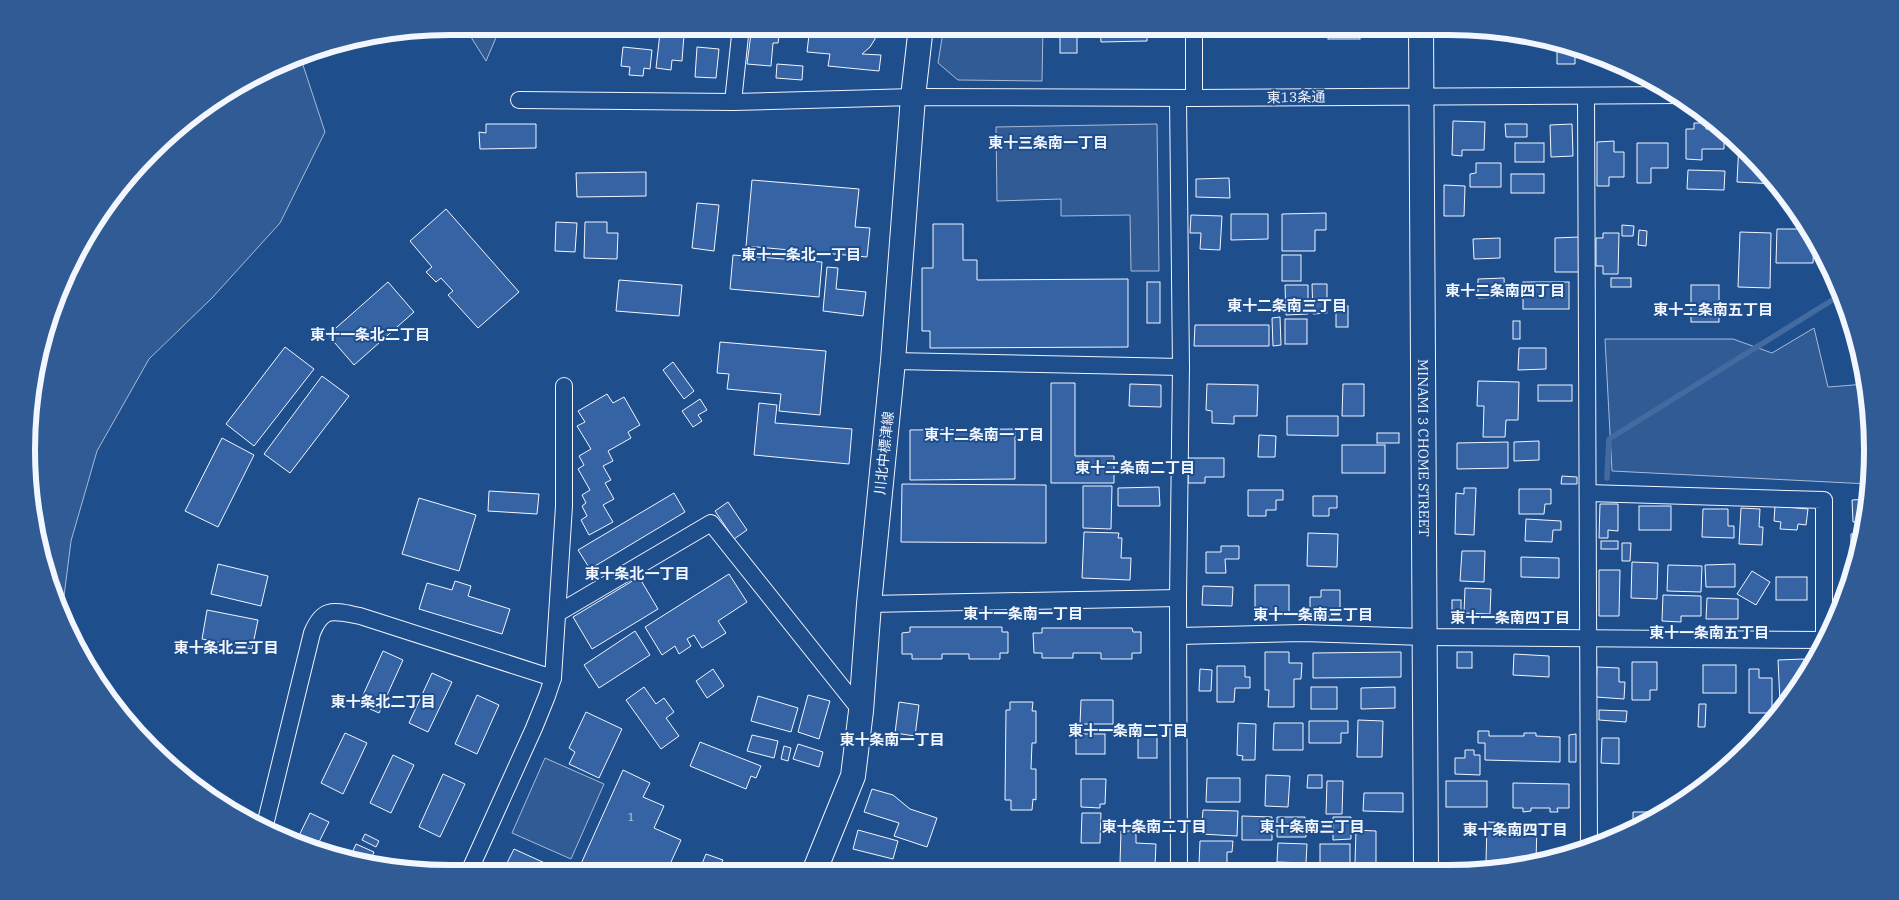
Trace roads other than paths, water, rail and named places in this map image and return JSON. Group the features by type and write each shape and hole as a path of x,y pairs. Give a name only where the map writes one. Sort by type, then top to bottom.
{"main road":[{"name":"川北中標津線","path":"817,865 853,776 861,711 869,604 893,361 913,97 920,35"},
{"name":"MINAMI 3 CHOME STREET","path":"1421,35 1426,865"}],"street":[{"path":"733,102 740,35"},
{"path":"1179,865 1178,598 1186,98 1193,35"},
{"name":"東13条通","path":"518,100 733,102 913,97 1186,98 1664,95"},
{"path":"1586,96 1589,840"},
{"path":"893,361 1182,367"},
{"path":"472,865 534,728 553,678 564,506 564,386"},
{"path":"1588,493 1824,500 1824,627"},
{"path":"558,613 711,523 861,711"},
{"path":"869,604 1178,598"},
{"path":"266,822 312,633 318,619 328,612 341,612 360,616 553,678"},
{"path":"1179,636 1303,633 1424,637 1818,640"}],"waterway":[{"path":"1607,478 1609,439 1835,298"}],"district":[{"name":"東十三条南一丁目","path":"1048,143"},
{"name":"東十一条北一丁目","path":"801,255"},
{"name":"東十二条南四丁目","path":"1505,291"},
{"name":"東十二条南三丁目","path":"1287,306"},
{"name":"東十二条南五丁目","path":"1713,310"},
{"name":"東十一条北二丁目","path":"370,335"},
{"name":"東十二条南一丁目","path":"984,435"},
{"name":"東十二条南二丁目","path":"1135,468"},
{"name":"東十条北一丁目","path":"637,574"},
{"name":"東十一条南一丁目","path":"1023,614"},
{"name":"東十一条南三丁目","path":"1313,615"},
{"name":"東十一条南四丁目","path":"1510,618"},
{"name":"東十一条南五丁目","path":"1709,633"},
{"name":"東十条北三丁目","path":"226,648"},
{"name":"東十条北二丁目","path":"383,702"},
{"name":"東十一条南二丁目","path":"1128,731"},
{"name":"東十条南一丁目","path":"892,740"},
{"name":"東十条南二丁目","path":"1154,827"},
{"name":"東十条南三丁目","path":"1312,827"},
{"name":"東十条南四丁目","path":"1515,830"}]}
